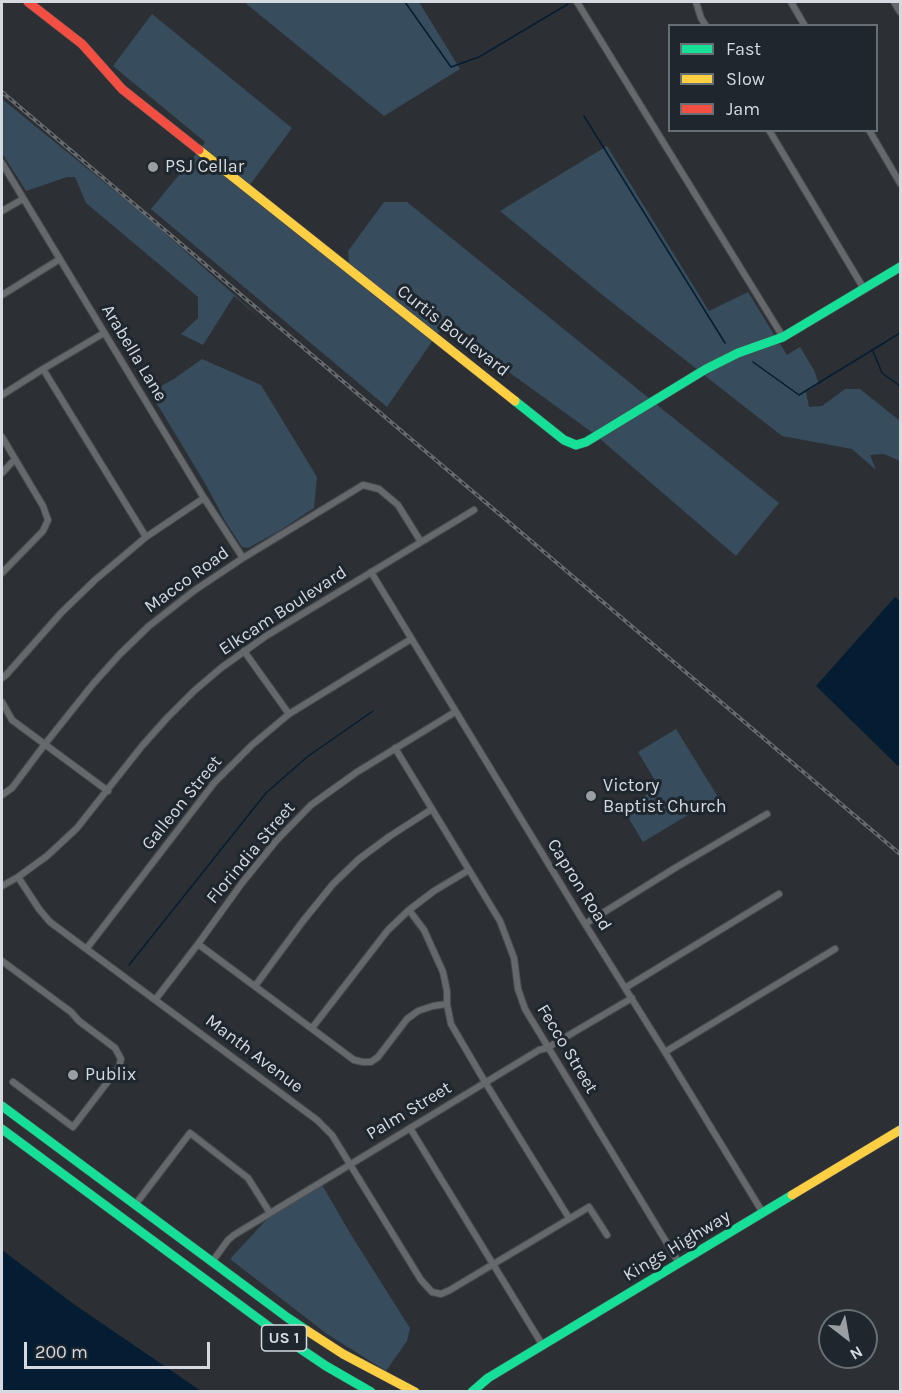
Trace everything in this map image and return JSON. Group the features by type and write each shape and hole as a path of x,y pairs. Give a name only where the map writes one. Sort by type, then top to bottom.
{"street":[{"name":"Curtis Boulevard","path":"28,2 82,44 122,89 564,440 576,445 586,442 706,369 738,353 783,337 900,267"},
{"path":"577,2 783,337"},
{"path":"696,2 705,24"},
{"path":"791,2 805,24"},
{"path":"894,2 900,12"},
{"path":"770,132 864,289"},
{"path":"870,132 900,183"},
{"name":"Arabella Lane","path":"2,163 204,498 243,558"},
{"path":"2,212 23,199"},
{"path":"2,295 60,259"},
{"path":"2,395 104,333"},
{"path":"43,369 146,537"},
{"path":"2,437 43,506 48,520 43,531 2,573"},
{"path":"2,473 15,459"},
{"name":"Macco Road","path":"2,795 12,789 93,684 149,626 195,590 243,558 363,485 379,489 398,505 421,542"},
{"path":"2,678 61,613 95,580 146,537 204,498"},
{"name":"Elkcam Boulevard","path":"2,886 18,877 62,843 77,828 167,718 194,691 244,651 474,510"},
{"name":"Capron Road","path":"371,572 763,1213"},
{"name":"Galleon Street","path":"87,948 214,783 252,745 290,714 411,639"},
{"path":"244,651 290,714"},
{"path":"2,702 12,720 108,791"},
{"name":"Florindia Street","path":"155,1000 242,883 276,841 311,805 357,772 455,712"},
{"name":"Fecco Street","path":"395,748 500,921 514,958 518,989 525,1009 680,1263"},
{"path":"255,986 333,884 359,859 432,809"},
{"path":"585,924 767,814"},
{"path":"312,1028 382,938 409,910 468,870"},
{"name":"Manth Avenue","path":"18,877 50,922 317,1120 332,1135 421,1280 432,1292 441,1294 494,1265"},
{"path":"625,988 779,894"},
{"path":"409,910 424,930 443,972 452,1024 485,1083 569,1218"},
{"path":"198,945 354,1059 363,1062 371,1062 378,1058 407,1019 418,1011 447,1004"},
{"path":"665,1052 835,949"},
{"path":"2,961 115,1048 121,1059 119,1067 73,1127 13,1082"},
{"name":"Palm Street","path":"212,1262 234,1235 538,1050 547,1048 632,998"},
{"name":"US 1","path":"2,1106 315,1336 415,1392"},
{"path":"410,1128 543,1346"},
{"name":"US 1","path":"2,1129 283,1337 370,1392"},
{"name":"Kings Highway","path":"474,1390 488,1378 900,1130"},
{"path":"135,1205 190,1133 248,1178 270,1213"},
{"path":"494,1265 589,1207 607,1235"}],"shaded area":[{"path":"244,2 419,2 460,69 384,116"},
{"path":"152,14 292,128 249,186 201,148 205,142 113,66"},
{"path":"2,99 148,218 267,324 234,296 203,345 181,334 198,318 198,297 86,203 75,177 67,177 26,191 2,153"},
{"path":"607,146 709,311 748,292 775,336 698,370 500,211"},
{"path":"197,153 433,340 387,407 151,209"},
{"path":"384,202 407,202 650,399 593,433 444,325 437,335 349,265 348,251"},
{"path":"779,342 787,355 800,347 814,370 819,384 806,392 809,407 822,406 845,389 860,389 900,421 900,461 884,454 870,455 876,470 852,449 782,436 704,375 740,357"},
{"path":"202,359 261,385 317,477 314,508 248,548 242,547 225,521 150,392 174,379"},
{"path":"656,404 779,503 736,556 599,438"},
{"path":"895,597 900,601 900,763 898,766 816,686"},
{"path":"676,729 718,797 643,842 623,809 659,787 638,752"},
{"path":"322,1185 410,1328 407,1341 386,1371 327,1334 230,1259 268,1218"},
{"path":"2,1250 75,1305 201,1391 2,1391"}],"waterway":[{"path":"405,2 451,67 479,57 568,4"},
{"path":"584,116 725,343"},
{"path":"753,362 799,395 900,333"},
{"path":"873,351 882,373 900,386"},
{"path":"129,965 266,793 307,757 373,711"}],"railway":[{"path":"2,92 900,854"}],"traffic: fast":[{"path":"515,401 564,440 576,445 586,442 706,369 738,353 783,337 900,267"},
{"path":"2,1106 306,1330"},
{"path":"2,1129 283,1337 326,1366 371,1392"},
{"path":"472,1392 488,1378 792,1195"}],"traffic: slow":[{"path":"199,150 515,401"},
{"path":"792,1195 900,1130"},
{"path":"306,1330 343,1354 415,1392"}],"traffic: jam":[{"path":"28,2 82,44 122,89 199,150"}],"place":[{"name":"PSJ Cellar","path":"153,167"},
{"name":"Victory Baptist Church","path":"591,796"},
{"name":"Publix","path":"73,1075"}]}
